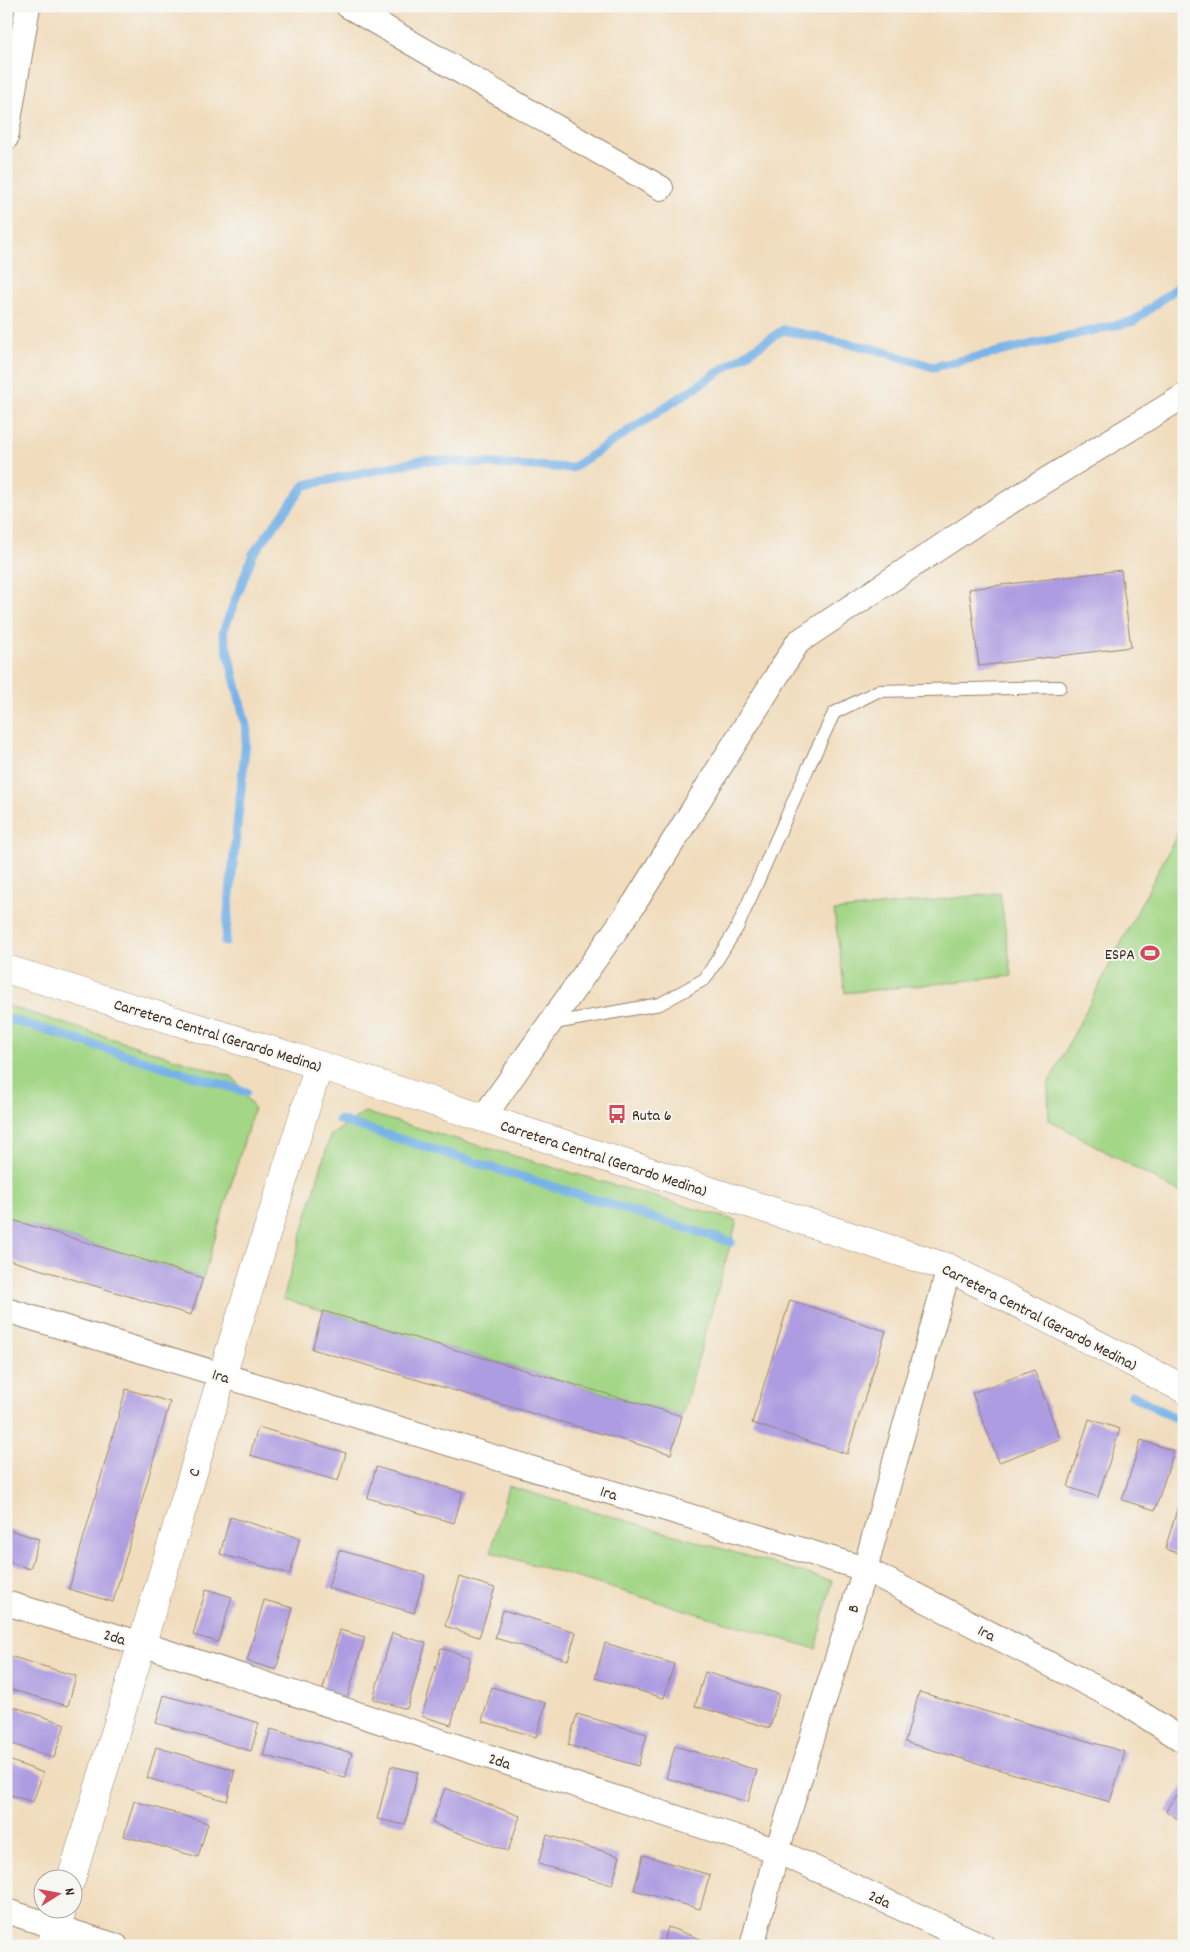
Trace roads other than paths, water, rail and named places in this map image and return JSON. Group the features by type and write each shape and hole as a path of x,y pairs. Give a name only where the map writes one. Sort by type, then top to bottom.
{"main road":[{"name":"Carretera Central (Gerardo Medina)","path":"6,969 319,1065 949,1268 1184,1389"},
{"name":"C","path":"74,1870 222,1376 319,1065"}],"street":[{"path":"348,6 661,188"},
{"path":"6,138 20,10"},
{"path":"483,1118 634,904 798,642 987,516 1184,396"},
{"name":"B","path":"752,1946 777,1851 864,1569 949,1268"},
{"name":"1ra","path":"6,1310 864,1569 1125,1703 1184,1741"},
{"name":"2da","path":"6,1603 142,1644 777,1851 983,1946"},
{"path":"6,1911 116,1946"}],"lane":[{"path":"549,1024 660,1004 705,979 737,928 834,712 878,691 1060,687"}],"waterway":[{"path":"225,942 247,730 223,632 253,554 305,485 424,460 572,468 783,330 874,349 933,367 1134,321 1184,282"},
{"path":"6,1018 246,1092"},
{"path":"339,1120 731,1242"},
{"path":"1132,1395 1184,1423"}],"place":[{"name":"ESPA","path":"1150,953"},
{"name":"Ruta 6","path":"617,1114"}]}
